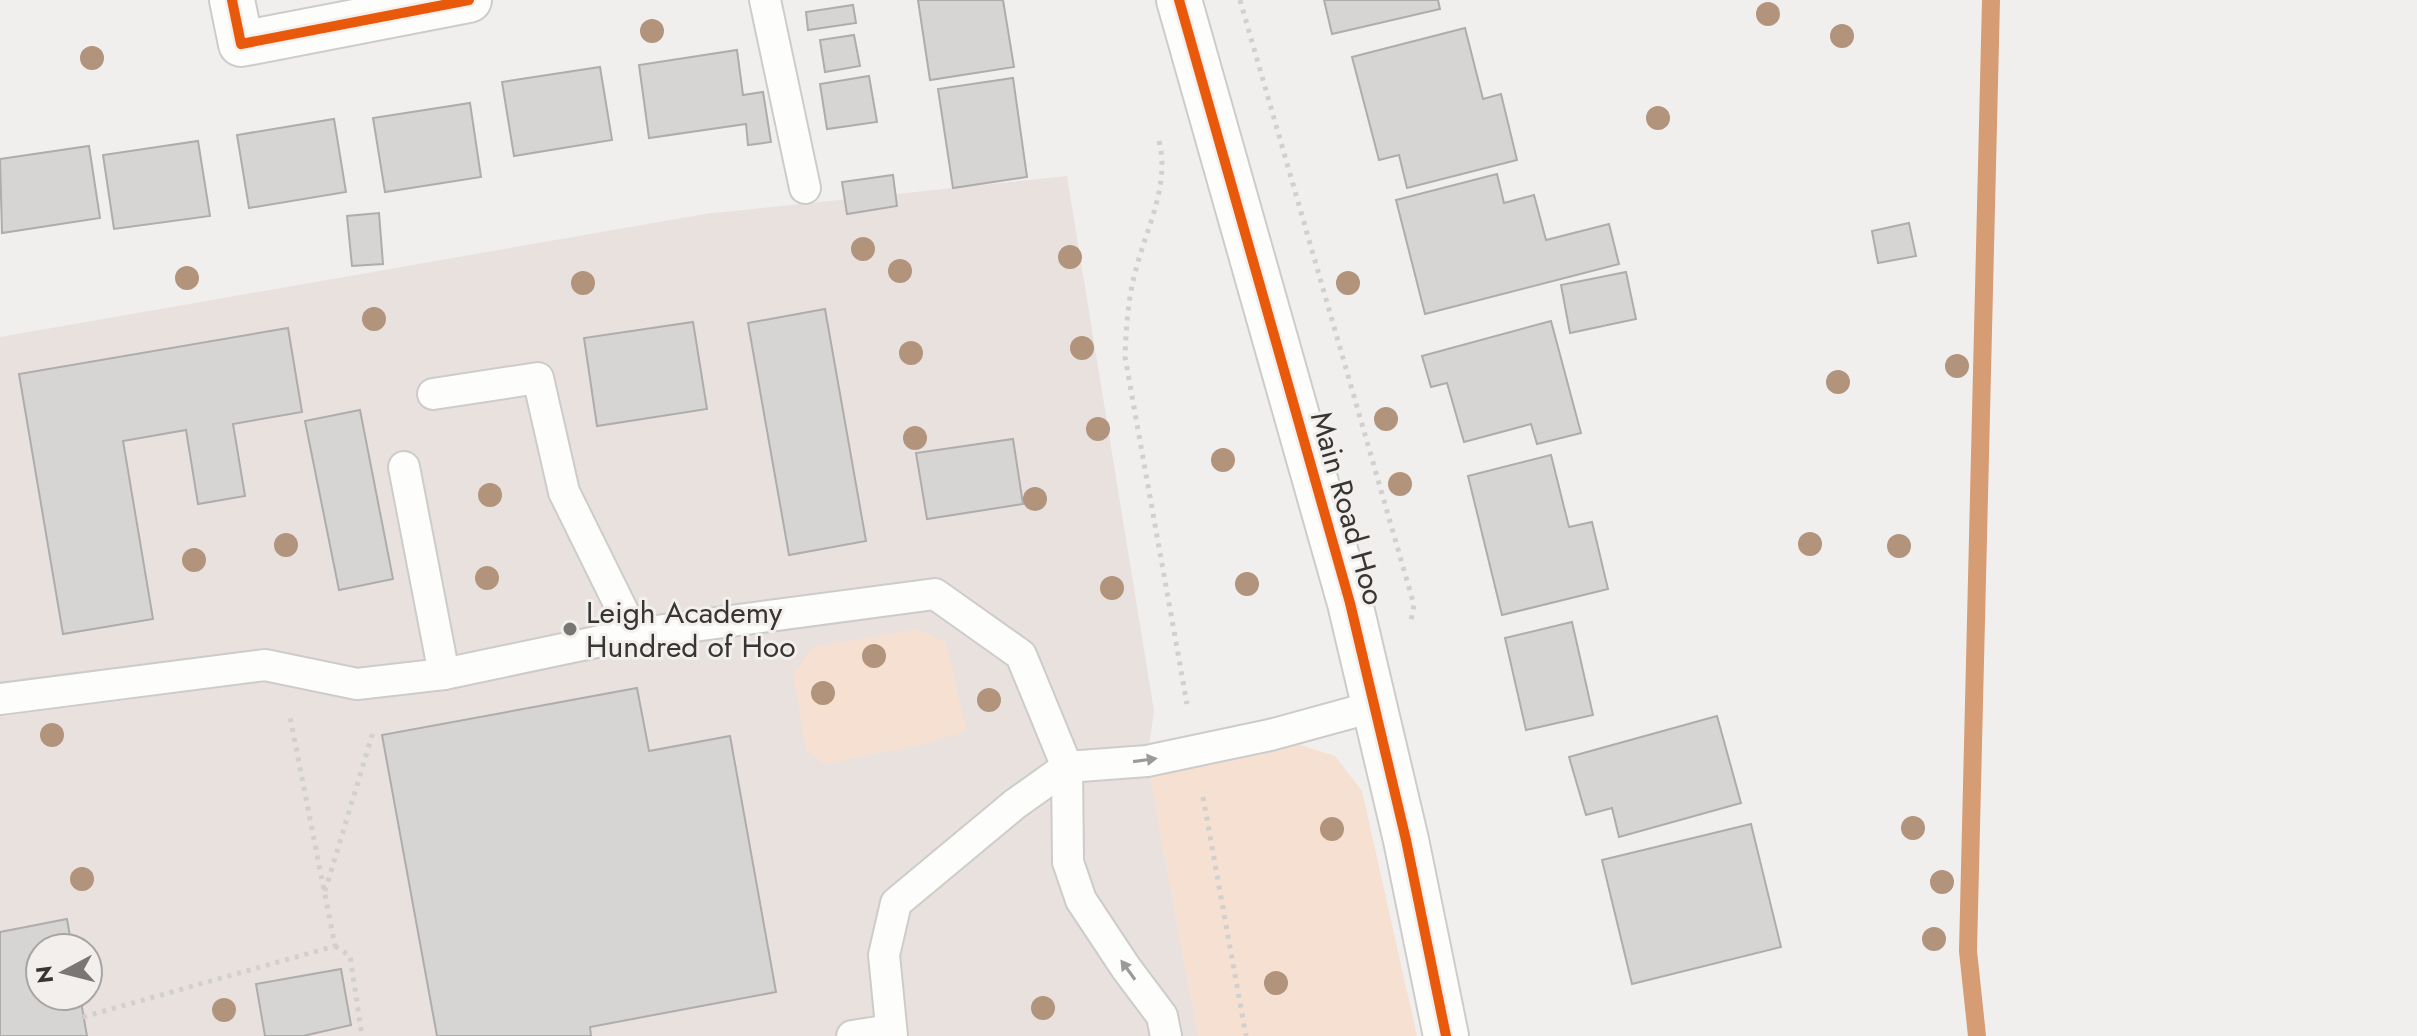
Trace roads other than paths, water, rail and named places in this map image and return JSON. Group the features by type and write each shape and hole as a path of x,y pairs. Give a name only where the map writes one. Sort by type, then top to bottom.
{"street":[{"path":"232,0 241,44 469,0"},
{"name":"Main Road Hoo","path":"1179,0 1350,603 1376,706 1446,1036"}],"lane":[{"path":"765,0 805,188"},
{"path":"433,394 538,378 564,492 634,634"},
{"path":"404,467 444,674"},
{"path":"0,699 265,665 357,684 444,674 634,634 935,594 1021,655 1067,767 1068,862 1081,900 1162,1016 1166,1036"},
{"path":"852,1036 892,1033 884,955 896,903 1015,804 1067,767 1147,761 1270,735 1376,706"}],"waterway":[{"path":"1977,1036 1968,951 1991,0"}],"place":[{"name":"Leigh Academy Hundred of Hoo","path":"570,629"}]}
